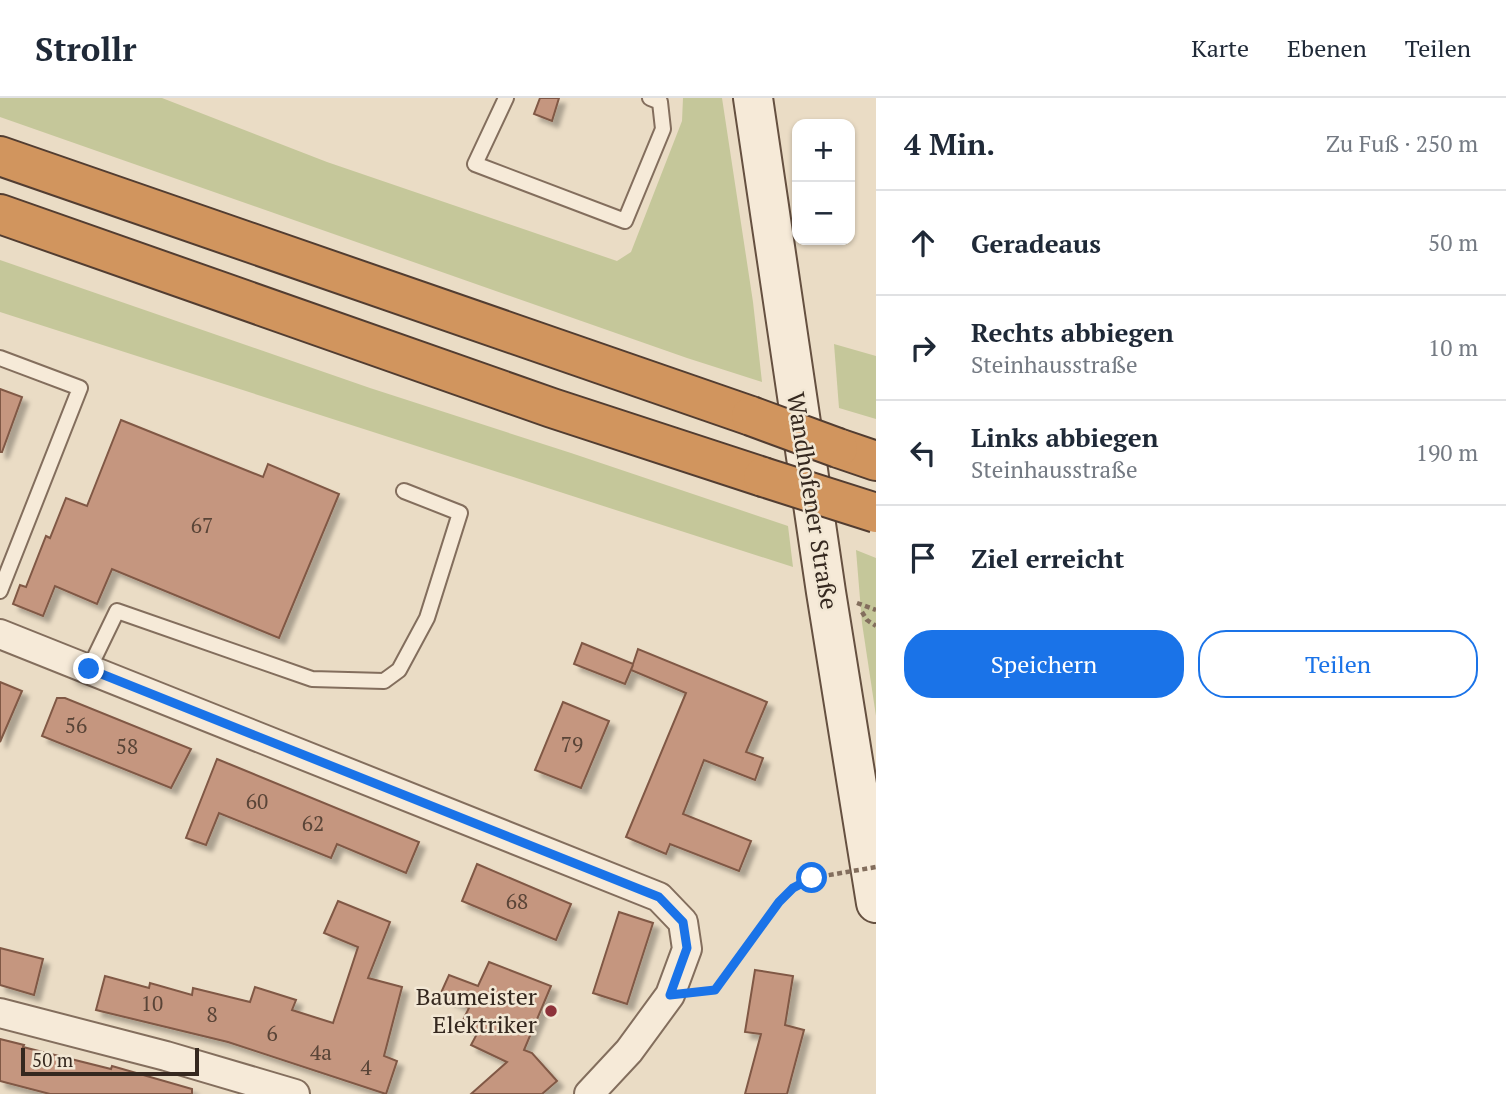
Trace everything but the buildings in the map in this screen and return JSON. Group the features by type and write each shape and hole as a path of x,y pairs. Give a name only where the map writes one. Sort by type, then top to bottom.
{"highway":[{"path":"0,156 876,461"},
{"path":"0,214 552,408 876,513"},
{"path":"0,220 96,248"}],"main road":[{"name":"Wandhofener Straße","path":"753,98 826,592 876,903"}],"street":[{"path":"0,634 659,897 683,922 687,948 670,995 629,1051 589,1094"},
{"path":"0,1013 166,1056 295,1094"}],"lane":[{"path":"506,98 475,164 625,221 663,129 660,103 650,98"},
{"path":"0,358 79,388 0,591"},
{"path":"89,669 117,611 312,679 384,681 399,670 427,618 460,513 404,491"}],"path":[{"path":"855,602 867,620 876,626"},
{"path":"670,995 715,990 779,902 793,888 812,878 876,867"}],"green space":[{"path":"0,98 162,98 327,162 617,261 631,252 682,121 683,98 722,98 753,302 762,382 0,117"},
{"path":"0,260 370,388 788,526 793,567 0,312"},
{"path":"834,344 876,356 876,419 839,408"},
{"path":"856,550 876,558 876,716 862,623"}],"place":[{"name":"Baumeister Elektriker","path":"551,1011"}],"route":[{"path":"89,669 659,897 683,922 687,948 670,995 715,990 779,902 793,888 812,878"}]}
